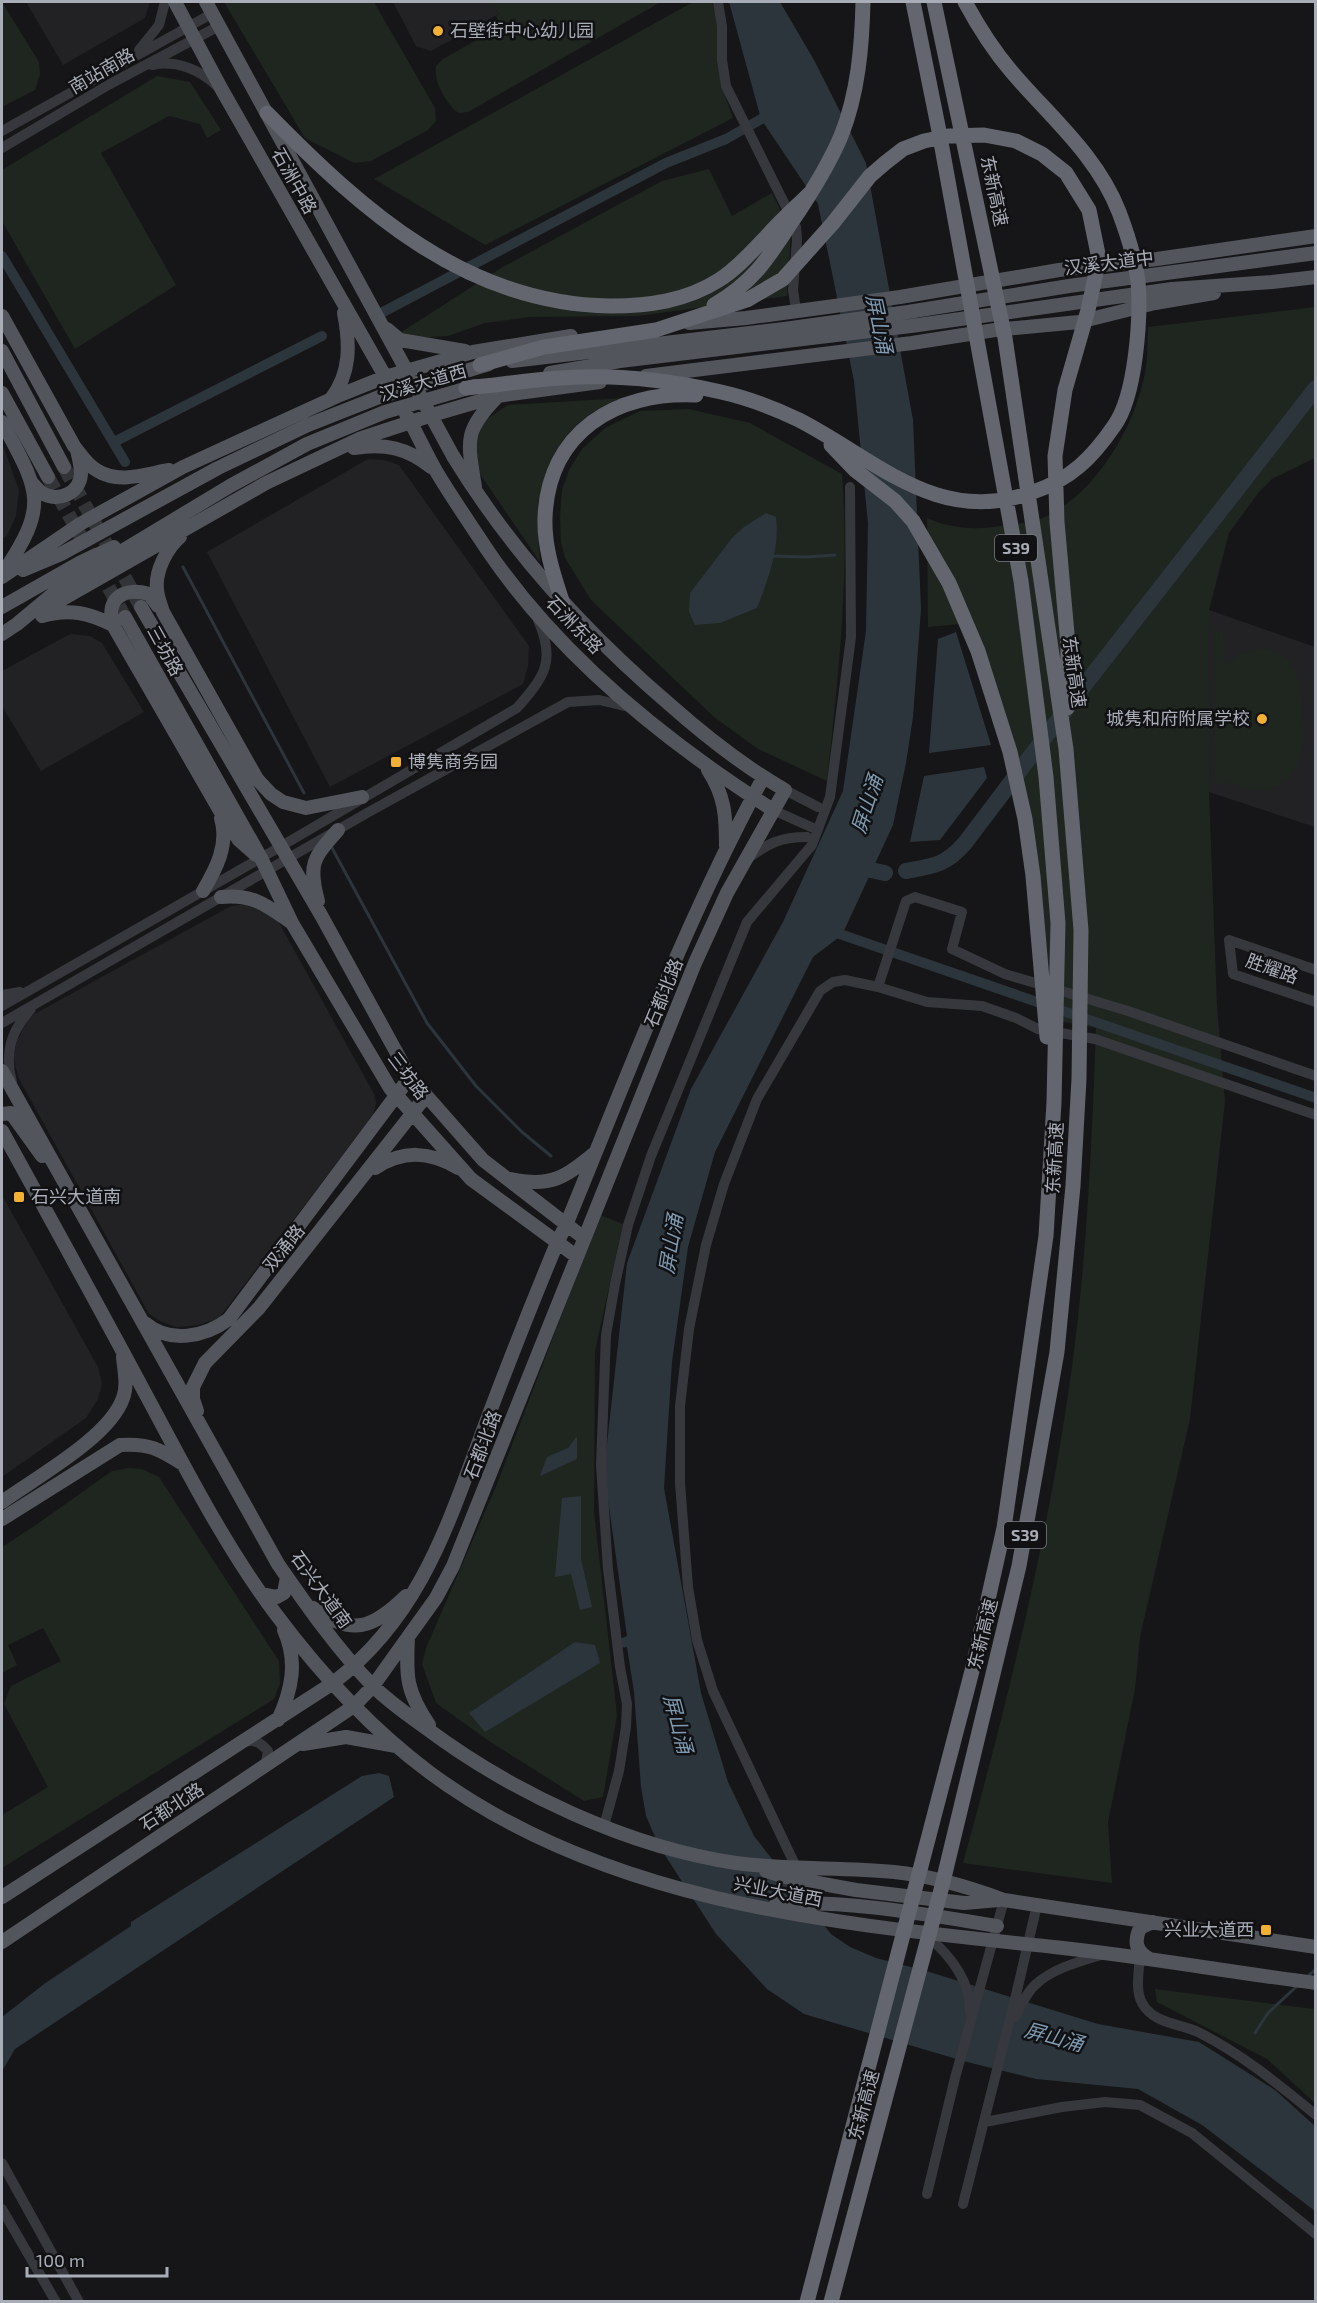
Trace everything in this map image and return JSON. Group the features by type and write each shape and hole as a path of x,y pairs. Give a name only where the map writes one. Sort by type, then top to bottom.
{"highway":[{"path":"656,330 698,314 746,284 768,258 812,192 842,134 852,100 858,70 863,2"},
{"name":"东新高速","path":"807,2301 972,1671 1004,1528 1046,1236 1054,1102 1058,923 1046,777 1022,581 913,2"},
{"name":"东新高速","path":"831,2301 942,1886 1019,1566 1058,1352 1073,1186 1079,1080 1081,942 1066,749 1005,338 934,2"},
{"path":"466,388 562,378 651,380 722,392 758,402 800,421 892,476 924,491 950,499 988,503 1021,497 1050,486 1081,467 1104,442 1119,420 1128,393 1134,361 1138,280 1119,210 1106,184 1089,159 1010,70 991,45 965,2"},
{"path":"267,113 324,171 413,241 459,270 525,295 559,302 588,305 658,303 690,295 720,279 740,263 812,192"},
{"path":"477,358 656,330 747,300 783,279 870,177 903,149 948,136 970,134 1016,141 1058,165 1066,173 1089,210 1099,259 1088,310 1065,390 1055,456 1057,522 1068,645 1066,749"},
{"path":"563,604 550,566 545,519 548,498 562,455 577,435 598,417 640,399 681,394 753,405 800,421 825,438 855,470 895,501 913,521 950,583 978,651 1010,752 1025,819 1033,876 1054,1102"}],"main road":[{"name":"石洲中路","path":"175,2 222,90 385,377"},
{"name":"石洲中路","path":"209,7 406,370"},
{"path":"900,297 1059,270 1157,259 1316,236"},
{"path":"1157,259 1299,255 1316,252"},
{"name":"汉溪大道中","path":"909,312 1069,286 1299,255"},
{"name":"汉溪大道中","path":"910,326 1172,289 1316,277"},
{"path":"17,624 266,483 331,451 359,439 497,396 912,343 1006,328 1079,322 1155,303 1272,282"},
{"path":"2,577 80,524 183,467 336,397 406,370 477,358 522,342 628,328 746,318 900,297 1069,286"},
{"path":"336,397 347,367 349,348 341,302 363,292"},
{"name":"汉溪大道西","path":"2,577 61,554 218,468 308,425 477,358 909,312"},
{"path":"910,326 1112,314"},
{"path":"2,316 76,448 97,471 112,477 123,478 183,467"},
{"path":"380,323 400,340 477,358"},
{"name":"汉溪大道西","path":"2,634 59,589 230,486 307,444 385,412 466,388 620,361 910,326"},
{"path":"2,351 64,467"},
{"name":"石洲东路","path":"406,370 476,494 509,539 563,604 644,683 692,724 763,778 785,790"},
{"name":"石洲东路","path":"385,377 436,471 489,553 535,611 629,707 704,764 773,810"},
{"path":"2,393 48,477"},
{"path":"459,505 460,495 466,492 476,494 469,453 470,439 479,416 497,396"},
{"path":"336,397 356,397 367,405 371,415 371,425 359,439"},
{"path":"2,423 32,483 35,500 33,516 20,547 2,577"},
{"path":"331,451 370,446 388,447 414,454 436,471"},
{"path":"32,483 42,493 57,497 73,491 78,486 81,473 76,448"},
{"path":"2,607 81,562 164,525"},
{"path":"163,612 156,588 157,576 174,542 190,527"},
{"path":"265,865 243,845 218,808 116,628 111,618 112,606 124,593 134,590 149,594 163,612 257,779 271,794 283,802 306,808 359,799"},
{"name":"三坊路","path":"141,607 321,915 410,1077 483,1160 584,1238"},
{"path":"17,624 54,612 72,610 100,618 116,628"},
{"name":"三坊路","path":"125,617 265,865 292,923 396,1097 467,1175 576,1256"},
{"path":"676,742 686,746 692,745 697,737 692,724"},
{"path":"704,764 718,785 722,799 726,823 726,848"},
{"name":"石都北路","path":"2,1897 333,1683 355,1666 402,1612 438,1549 517,1340 557,1242 708,885 763,778"},
{"name":"石都北路","path":"2,1942 265,1768 354,1706 373,1686 436,1598 453,1566 488,1483 576,1256 695,963 727,893 785,790"},
{"path":"203,891 223,845 223,826 218,808"},
{"path":"321,915 313,881 314,862 317,853 338,831"},
{"path":"708,885 713,879 719,878 726,881 727,893"},
{"path":"221,897 238,895 259,901 292,923"},
{"name":"石兴大道南","path":"2,1071 287,1577 303,1601 373,1686"},
{"name":"双涌路","path":"140,1318 152,1328 163,1333 188,1336 213,1330 229,1319 410,1077"},
{"name":"双涌路","path":"201,1427 193,1399 193,1387 205,1363 259,1308 426,1096"},
{"path":"2,1114 11,1113 64,1183"},
{"path":"2,1131 184,1465 250,1578 276,1615 354,1706"},
{"path":"604,1132 605,1142 614,1146 626,1137"},
{"path":"506,1178 529,1182 552,1182 574,1169 597,1150"},
{"path":"366,1174 390,1158 405,1155 433,1157 480,1181 486,1179 489,1168 483,1160"},
{"path":"517,1340 522,1334 528,1333 536,1336 539,1349"},
{"path":"2,1502 105,1427 118,1410 124,1396 122,1349"},
{"path":"2,1519 120,1445 139,1443 157,1448 184,1465"},
{"path":"423,1576 418,1592 419,1599 424,1602 436,1598"},
{"path":"303,1601 327,1618 349,1626 365,1625 384,1617 423,1576"},
{"path":"262,1594 277,1597 284,1593 287,1577"},
{"path":"276,1615 291,1645 292,1665 288,1698 278,1720"},
{"path":"408,1637 409,1686 414,1702 434,1734"},
{"name":"兴业大道西","path":"373,1686 393,1704 477,1764 557,1807 604,1826 697,1855 790,1871 896,1872 964,1886 1004,1900 1316,1947"},
{"name":"兴业大道西","path":"354,1706 397,1747 431,1774 518,1828 597,1863 672,1887 823,1919 1107,1953 1316,1983"},
{"path":"297,1745 346,1737 397,1747"},
{"path":"790,1871 856,1890 964,1903 1004,1900"},
{"path":"755,1905 809,1902 887,1908 997,1926"},
{"path":"1144,1958 1136,1943 1140,1928 1153,1922"}],"street":[{"path":"134,56 159,25 165,2"},
{"path":"718,2 726,86 796,227 793,290 796,310"},
{"name":"南站南路","path":"2,148 140,68 192,32 209,7"},
{"name":"南站南路","path":"2,130 134,56 192,32 219,26"},
{"path":"140,68 167,63 183,65 211,80 222,90"},
{"path":"604,1826 619,1771 627,1704 608,1569 601,1465 606,1335 630,1221 651,1156 747,922 812,845 830,797 852,637 850,487"},
{"path":"2,1023 221,897 265,865 280,846 517,708 532,690 548,662 546,637 535,611"},
{"path":"2,1006 203,891 265,865 288,859 568,702 583,699 599,700 629,707"},
{"path":"517,708 528,710 532,716 530,722"},
{"name":"石洲东路","path":"785,790 818,807"},
{"path":"359,799 355,810 358,813 367,813"},
{"name":"石洲东路","path":"747,859 769,843 809,832 773,810"},
{"path":"878,987 906,900 915,897 962,912 952,949 1005,974 1128,1011 1316,1076"},
{"name":"胜耀路","path":"1316,970 1229,940 1233,974 1316,1002"},
{"path":"790,1871 713,1691 698,1640 688,1587 680,1483 680,1406 690,1329 706,1245 724,1184 757,1099 820,991 833,982 845,980 927,1002 982,1006 1017,1018 1038,1029 1095,1039 1316,1115"},
{"path":"2,995 29,990"},
{"path":"15,1094 8,1065 9,1045 24,1017 37,1002"},
{"path":"243,1742 252,1740 261,1743 268,1751 265,1768"},
{"path":"927,2194 955,2078 1004,1900"},
{"path":"963,2204 1006,2034 1021,1997 1027,1944 1037,1905"},
{"path":"924,1932 942,1948 962,1979 970,2005 970,2025"},
{"path":"1021,1997 1045,1977 1078,1962 1107,1953"},
{"path":"1144,1958 1138,1989 1142,2003 1156,2019 1186,2027 1225,2046 1262,2070 1316,2115"},
{"path":"985,2122 1062,2107 1105,2102 1140,2105 1192,2133 1316,2234"},
{"path":"2,2163 79,2301"},
{"path":"2,2209 56,2301"}],"shaded area":[{"path":"2,2 39,62 40,74 35,90 2,107"},
{"path":"26,2 150,2 145,18 63,65"},
{"path":"224,2 374,2 435,108 436,121 428,130 371,161 354,163 305,138"},
{"name":"石壁街中心幼儿园","path":"393,2 492,2 499,14 431,51 416,46"},
{"path":"492,2 661,2 468,112 459,113 454,110 442,92 436,66 443,59 501,26 496,16 499,14"},
{"path":"693,2 712,2 719,25 722,87 733,118 485,245 374,179"},
{"path":"157,76 190,82 221,130 207,138 200,124 169,116 101,153 176,285 75,349 2,221 2,170"},
{"path":"709,169 732,216 772,193 791,232 787,296 637,316 530,317 485,323 448,336 416,338 400,333 501,268 662,181"},
{"path":"1315,307 1315,458 1272,479 1259,492 1229,533 1209,610 1209,792 1217,1006 1225,1101 1190,1419 1140,1637 1135,1689 1108,1822 1112,1883 963,1863 1026,1617 1063,1430 1085,1241 1096,1028 1038,1017 1030,899 1014,791 989,704 960,624 928,627 927,518 947,525 967,528 986,528 1030,522 1043,518 1062,507 1079,493 1110,457 1132,415 1145,373 1148,327"},
{"path":"625,398 584,419 557,449 543,484 540,503 538,523 540,562 480,474 475,446 484,421 508,405"},
{"path":"689,409 750,423 842,474 844,590 827,781 758,749 714,717 591,600 565,558 561,542 562,490 569,470 582,449 605,428 640,411"},
{"path":"2,443 19,490 16,516 7,536 2,539"},
{"name":"博隽商务园","path":"368,459 384,460 399,465 529,646 528,666 523,684 330,787 207,552"},
{"name":"城隽和府附属学校","path":"1209,610 1315,647 1315,827 1209,792"},
{"path":"1214,631 1223,631 1224,667 1244,652 1266,649 1286,658 1300,679 1302,754 1293,774 1277,786 1257,790 1246,789 1225,776 1225,783 1215,783"},
{"path":"70,634 90,636 102,643 144,712 41,771 2,706 2,671"},
{"path":"249,904 266,911 278,921 374,1094 376,1103 373,1115 219,1318 198,1325 176,1327 149,1314 18,1077 13,1056 17,1041 29,1017 231,906"},
{"path":"2,1195 98,1367 102,1384 98,1399 86,1418 2,1477"},
{"path":"600,1215 623,1224 595,1351 594,1511 617,1715 603,1797 584,1801 489,1741 436,1703 422,1664 426,1648 497,1484"},
{"path":"129,1468 142,1469 159,1477 279,1661 280,1683 274,1699 2,1868 2,1815 48,1787 4,1704 11,1686 61,1661 43,1628 8,1645 17,1665 2,1673 2,1547 112,1471"},
{"path":"1155,1989 1315,2009 1315,2103 1267,2059 1157,2002"}],"water":[{"name":"屏山涌","path":"729,2 780,2 814,60 866,163 913,420 921,609 913,717 893,825 842,935 813,957 715,1152 688,1247 672,1362 664,1488 701,1693 728,1782 754,1836 831,1934 850,1947 876,1958 1098,2024 1199,2042 1275,2090 1315,2126 1315,2211 1202,2125 1138,2089 1036,2079 967,2062 804,2014 767,1989 716,1934 659,1846 646,1816 641,1787 634,1692 627,1647 620,1648 620,1639 627,1636 604,1471 627,1263 691,1089 783,922 843,791 866,631 868,523 854,381 818,204 761,119"},
{"path":"766,513 776,517 775,552 757,608 720,623 695,625 689,612 690,593 732,538"},
{"path":"956,632 991,745 929,753 938,639"},
{"path":"984,767 987,778 940,840 910,842 924,776"},
{"path":"577,1436 577,1459 540,1476 547,1457 568,1448"},
{"path":"581,1496 581,1559 592,1607 580,1610 571,1574 555,1577 562,1498"},
{"path":"575,1642 595,1645 600,1663 485,1732 469,1713"},
{"path":"379,1773 389,1776 394,1797 15,2049 2,2071 2,2017 44,1984 131,1926 131,1922 362,1776"}],"waterway":[{"path":"383,312 666,163 726,139 772,113"},
{"path":"2,256 125,462"},
{"path":"114,442 322,336"},
{"path":"906,871 939,863 952,856 965,843 1083,687 1316,388"},
{"path":"773,556 835,555"},
{"path":"183,567 304,793"},
{"path":"332,848 427,1023 476,1086 522,1132 551,1156"},
{"path":"851,866 885,873"},
{"path":"831,931 1316,1098"},
{"path":"1307,1977 1316,1969"},
{"path":"1255,2033 1268,2013 1297,1986"}],"tunnel":[{"path":"64,467 141,607"},
{"path":"48,477 125,617"}],"place":[{"name":"石壁街中心幼儿园","path":"438,31"},
{"name":"城隽和府附属学校","path":"1262,719"},
{"name":"博隽商务园","path":"396,762"},
{"name":"石兴大道南","path":"19,1197"},
{"name":"兴业大道西","path":"1266,1930"}]}
